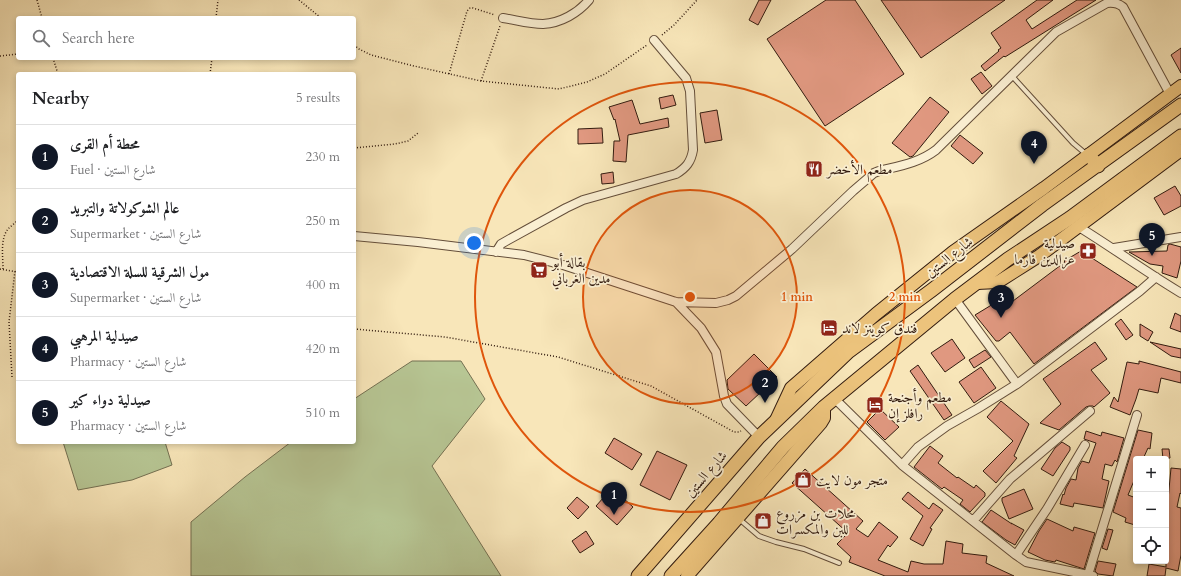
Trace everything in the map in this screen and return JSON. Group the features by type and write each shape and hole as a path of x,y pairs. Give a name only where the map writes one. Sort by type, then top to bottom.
{"highway":[{"name":"شارع الستين","path":"638,576 759,437 848,352 932,290 1042,205 1181,105"},
{"path":"671,576 723,527 783,447 834,398 1008,259 1070,218 1181,136"},
{"path":"1088,155 1098,166"},
{"path":"1037,193 1042,205"}],"main road":[{"path":"776,420 791,388 876,314 953,252 1037,193 1181,86"},
{"path":"977,283 998,282 1039,256 1181,150"},
{"path":"687,576 723,527 738,518 821,423 824,418 824,407"}],"street":[{"path":"504,18 544,24 572,15 589,0"},
{"path":"356,236 524,255 563,265 676,302 716,303 736,296 792,249 874,173 913,163 927,157 936,150 1056,32 1107,3 1118,3 1123,7 1170,94"},
{"path":"496,252 501,244 583,200 676,174 684,169 688,164 692,157 693,150 690,90 686,78 654,40"},
{"path":"1079,227 1114,248 1181,293"},
{"path":"1114,248 1181,237"},
{"path":"902,465 918,448 947,426 1017,384 1140,291 1156,277"},
{"path":"955,300 1017,384"},
{"path":"676,302 701,328 716,352 724,396 727,404 759,437"},
{"path":"834,398 902,465 1016,556 1026,562 1091,575 1138,415"},
{"path":"973,522 1010,479 1090,411"},
{"path":"1016,556 1085,445"}],"lane":[{"path":"1012,76 1073,143 1088,155"},
{"path":"738,518 759,536 804,549 839,563"}],"path":[{"path":"37,0 41,16"},
{"path":"216,16 218,0"},
{"path":"299,0 319,16"},
{"path":"356,46 371,55 481,81 559,89 588,82 605,74 674,25 698,0"},
{"path":"449,74 467,11 470,8 473,8 504,18 481,81"},
{"path":"0,56 16,54"},
{"path":"54,60 57,72"},
{"path":"210,72 212,60"},
{"path":"356,148 395,144 408,140 418,133"},
{"path":"3,269 2,247 4,236 8,229 16,222"},
{"path":"0,269 15,271 9,322 12,377"},
{"path":"356,329 445,337 558,357 651,386 734,432 739,432 749,426"}],"green space":[{"path":"412,361 461,361 485,399 432,466 501,576 191,576 191,522 245,477 288,444 356,444 356,398"},
{"path":"64,444 166,444 172,465 132,480 78,490"}],"building":[{"path":"759,0 771,0 758,25 749,20"},
{"path":"826,0 855,0 904,74 825,126 767,39"},
{"path":"881,0 1005,0 921,58"},
{"path":"1037,0 1053,0 1026,20 1032,29 1077,0 1096,0 1005,57 1004,56 985,71 981,66 1001,48 991,33"},
{"path":"1181,48 1181,73 1171,55"},
{"path":"981,72 992,86 982,94 971,79"},
{"path":"673,95 676,105 661,109 659,98"},
{"path":"930,97 949,112 913,156 910,157 892,143"},
{"path":"632,100 640,124 668,118 669,127 628,135 626,162 613,161 614,141 620,141 615,119 614,120 609,107"},
{"path":"717,110 722,140 705,143 700,113"},
{"path":"602,128 603,143 578,144 578,129"},
{"path":"960,135 983,153 973,164 951,146"},
{"path":"613,172 614,183 602,184 601,174"},
{"path":"1175,186 1181,196 1181,206 1164,215 1154,198"},
{"path":"1170,244 1181,247 1181,261 1177,278 1162,273 1163,266 1150,264 1129,252 1167,251 1168,245"},
{"path":"1081,251 1137,287 1034,364 1010,332 999,341 996,341 975,315 1008,295 1013,301 1065,262 1064,261"},
{"path":"1175,313 1181,316 1181,332 1170,328"},
{"path":"1121,319 1133,335 1126,340 1115,324"},
{"path":"1140,324 1153,332 1148,341 1140,336"},
{"path":"952,339 965,358 945,372 931,353"},
{"path":"1095,342 1107,359 1091,370 1110,393 1094,407 1086,407 1059,430 1040,423 1061,404 1043,379"},
{"path":"1150,342 1181,349 1181,358 1171,356"},
{"path":"985,350 991,357 974,368 969,360"},
{"path":"754,354 777,377 746,406 728,389 727,380"},
{"path":"1139,361 1181,372 1181,383 1161,378 1158,393 1139,389 1130,415 1110,407 1114,397 1118,402 1127,362 1139,364"},
{"path":"918,365 952,415 944,420 910,371"},
{"path":"981,367 996,388 974,403 959,382"},
{"path":"1001,401 1029,424 1014,456 1017,458 996,483 983,471 1013,441 987,417"},
{"path":"880,409 899,427 885,440 867,422"},
{"path":"1138,430 1152,433 1150,449 1148,448 1144,456 1133,456 1133,483 1128,495 1133,497 1133,524 1125,522 1126,518 1113,512"},
{"path":"1086,431 1101,436 1102,432 1124,438 1117,462 1115,460 1112,466 1105,464 1102,479 1109,481 1103,508 1074,503 1073,507 1060,504 1063,494 1064,495 1071,479 1076,480 1078,468 1082,461 1089,463 1096,443 1084,439"},
{"path":"614,438 642,454 632,470 605,453"},
{"path":"1062,442 1070,447 1070,450 1053,476 1041,469 1055,448"},
{"path":"930,446 943,456 938,463 957,478 958,477 974,488 976,485 985,493 985,496 970,512 960,504 963,500 944,487 942,489 914,467"},
{"path":"1162,449 1169,449 1170,458 1169,456 1163,456"},
{"path":"657,451 687,465 670,500 640,485"},
{"path":"1171,468 1181,469 1181,494 1180,493 1177,507 1181,508 1181,555 1178,571 1166,568 1165,576 1147,576 1149,564 1166,567 1166,564 1169,564 1169,489"},
{"path":"805,469 863,521 856,529 868,537 879,522 898,537 890,547 888,545 878,560 908,572 911,561 924,564 943,564 946,541 963,544 962,553 987,556 986,563 1014,576 885,576 849,562 851,557 837,544 848,533 792,483"},
{"path":"612,488 633,507 617,525 596,506"},
{"path":"1024,489 1033,509 1009,519 1002,498"},
{"path":"908,492 929,509 933,503 943,510 930,528 932,529 923,546 910,539 923,516 902,499"},
{"path":"577,497 589,507 578,519 567,508"},
{"path":"991,510 1024,530 1015,545 982,522"},
{"path":"1047,519 1073,531 1074,527 1095,533 1084,569 1056,560 1055,562 1045,560 1028,552"},
{"path":"1108,529 1113,530 1107,550 1102,548"},
{"path":"586,531 594,544 580,553 572,541"},
{"path":"1098,561 1116,564 1113,576 1098,574 1095,571"}],"place":[{"name":"صيدلية المرهبي","path":"1034,164"},
{"name":"مطعم الأخضر","path":"814,169"},
{"name":"صيدلية عزالدين فارما","path":"1088,251"},
{"name":"صيدلية دواء كير","path":"1152,256"},
{"name":"بقالة أبو مدين الغرباني","path":"539,270"},
{"name":"مول الشرقية للسلة الاقتصادية","path":"1001,318"},
{"name":"فندق كوينز لاند","path":"829,328"},
{"name":"عالم الشوكولاتة والتبريد","path":"765,403"},
{"name":"مطعم وأجنحة رافلز إن","path":"875,405"},
{"name":"متجر مون لايت","path":"803,480"},
{"name":"محطة أم القرى","path":"614,515"},
{"name":"محلات بن مزروع للبن والمكسرات","path":"763,521"}]}
